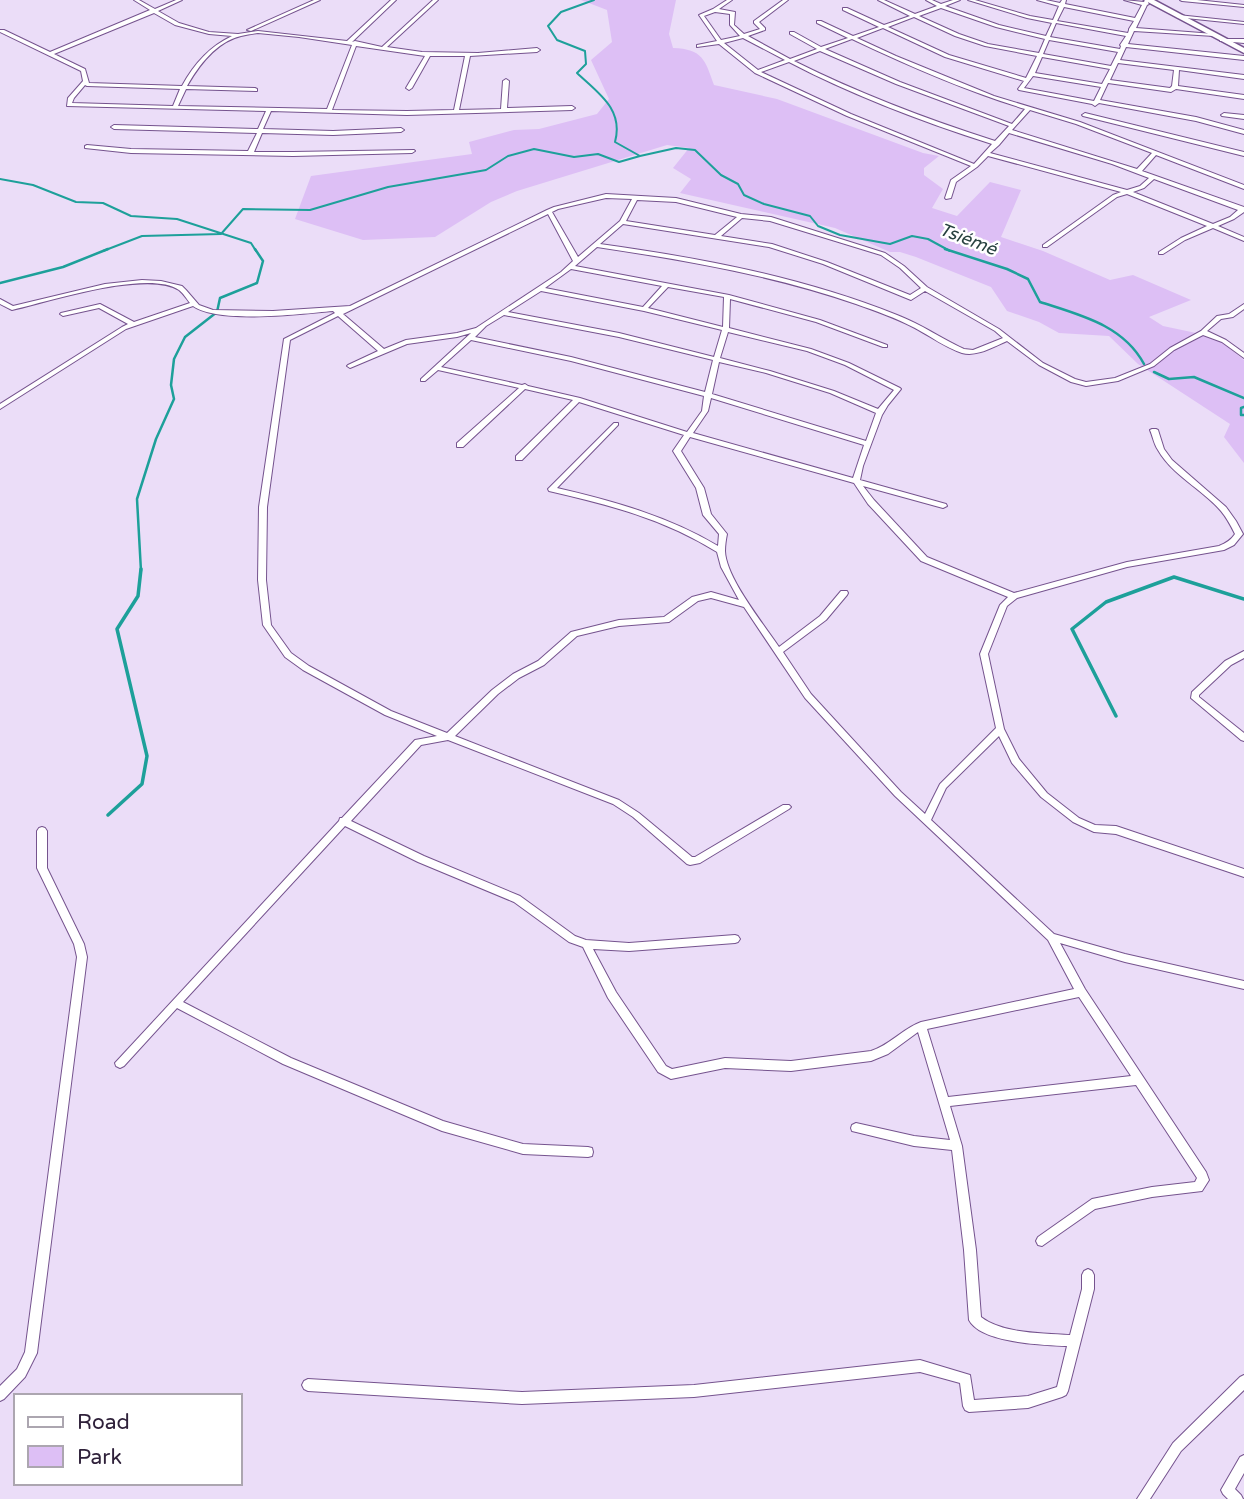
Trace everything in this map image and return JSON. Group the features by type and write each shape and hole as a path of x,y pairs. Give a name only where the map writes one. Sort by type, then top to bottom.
{"main road":[{"path":"1147,1 1244,51"}],"street":[{"path":"136,0 177,24 209,33 238,35 258,32 352,42 428,54 468,55 537,50"},
{"path":"52,53 180,0"},
{"path":"175,108 195,66 226,40 318,0"},
{"path":"329,110 352,42 394,0"},
{"path":"384,47 436,0"},
{"path":"730,0 701,15 720,43 757,72 849,115 975,166"},
{"path":"699,46 720,43 762,29 756,23 786,0"},
{"path":"880,0 973,41 1112,68"},
{"path":"928,0 983,23 1048,39 1244,58"},
{"path":"757,72 958,0"},
{"path":"970,0 1055,23 1128,35"},
{"path":"1039,0 1136,20"},
{"path":"1078,123 1096,102 1147,1 1126,0"},
{"path":"1182,0 1244,6"},
{"path":"1063,3 1032,74 1021,89 1196,119 1244,132"},
{"path":"715,9 733,13 732,25 745,36 790,61 907,114 997,144"},
{"path":"845,9 947,56 1028,80"},
{"path":"1178,16 1244,23"},
{"path":"820,22 853,39 992,97 1078,123 1244,187"},
{"path":"1132,29 1244,41"},
{"path":"2,31 83,70 88,84 111,87 255,90"},
{"path":"792,33 822,50 1011,129 1138,172 1243,212"},
{"path":"409,88 428,54"},
{"path":"456,111 468,55"},
{"path":"1115,61 1244,77"},
{"path":"1175,88 1177,69"},
{"path":"1032,74 1244,97"},
{"path":"86,81 71,98 69,105 269,110 456,111 572,108"},
{"path":"503,110 506,81"},
{"path":"948,198 953,181 975,166 1029,107"},
{"path":"251,152 269,110"},
{"path":"1085,115 1244,154"},
{"path":"1224,115 1244,117"},
{"path":"114,127 332,133 401,130"},
{"path":"87,147 131,151 412,151"},
{"path":"1138,172 1156,152"},
{"path":"987,154 1128,192 1244,239"},
{"path":"1045,246 1115,196 1142,187 1152,178"},
{"path":"786,807 697,860 690,861 636,815 616,802 388,713 306,668 288,655 267,625 265,614 263,507 286,341 336,312 356,305 549,212 592,197 676,200 741,216 771,219 883,254 925,288 997,330 1007,340 1062,376 1086,384 1100,384 1152,365 1172,349 1203,332 1219,317 1231,316 1244,306"},
{"path":"423,380 484,325 541,289 622,222 636,197"},
{"path":"549,212 576,260"},
{"path":"1161,253 1183,239 1243,212"},
{"path":"716,237 741,216"},
{"path":"622,222 781,248 911,298 925,288"},
{"path":"595,245 735,268 813,287 897,317 963,351 974,352 1007,340"},
{"path":"569,267 727,296 818,321 885,346"},
{"path":"0,312 105,286 144,282 182,287 190,295 193,304 204,311 336,312 383,352"},
{"path":"644,309 667,285"},
{"path":"541,289 644,309 809,350 847,364 898,390 878,411 869,444 858,465 856,481 871,502 924,559 1014,596"},
{"path":"727,296 726,329 705,411 677,451 700,488 707,515 723,534 721,551 725,567 747,606 808,696 898,794 1051,937 1081,992 1202,1176 1201,1184 1092,1204 1042,1241"},
{"path":"0,301 12,308"},
{"path":"0,407 132,324 193,304"},
{"path":"63,314 100,306 132,324"},
{"path":"503,313 619,335 768,372 832,392 878,411"},
{"path":"350,366 407,342 457,335 484,325"},
{"path":"1203,332 1224,341 1244,356"},
{"path":"470,338 561,354 731,399 869,444"},
{"path":"437,368 578,399 943,506"},
{"path":"460,445 525,386"},
{"path":"519,458 578,399"},
{"path":"617,424 552,489 622,505 660,518 721,551"},
{"path":"1154,430 1161,450 1210,494 1233,522 1239,534 1237,539 1218,549 1133,562 1014,596 1004,605 984,654 1000,729 1014,761 1044,795 1076,820 1094,828 1116,830 1244,873"},
{"path":"779,651 823,618 844,593"},
{"path":"120,1063 418,742 448,737 495,691 541,663 574,634 619,623 666,620 695,599 711,595 747,606"},
{"path":"1244,654 1228,663 1195,694 1195,698 1244,738"},
{"path":"416,724 418,742"},
{"path":"927,819 943,786 1000,729"},
{"path":"343,821 421,859 517,899 572,939 586,944 629,947 735,939"},
{"path":"0,1395 21,1373 31,1353 82,957 79,944 42,868 42,831"},
{"path":"1051,937 1125,958 1244,985"},
{"path":"586,944 598,972 619,1005 662,1069 671,1074 725,1063 791,1066 871,1056 879,1054 905,1033 921,1026 1081,992"},
{"path":"176,1003 286,1061 443,1126 523,1149 588,1152"},
{"path":"921,1026 957,1146 970,1250 975,1320 981,1326 1027,1337 1075,1341"},
{"path":"943,1102 1139,1080"},
{"path":"856,1128 914,1141 957,1146"},
{"path":"308,1385 522,1398 694,1391 920,1366 967,1379 969,1406 1028,1402 1062,1391 1088,1289 1088,1275"},
{"path":"1143,1499 1177,1447 1244,1381"},
{"path":"1237,1499 1227,1490 1244,1461"}],"green space":[{"path":"581,0 676,0 669,34 673,48 691,51 701,57 714,85 777,99 923,153 939,156 924,168 924,175 943,189 932,208 957,216 990,182 1021,190 1001,237 1043,251 1110,280 1133,275 1191,300 1149,317 1163,326 1215,337 1244,360 1244,463 1224,437 1230,424 1138,364 1109,336 1059,333 1039,322 1007,311 991,287 916,257 890,252 835,228 680,193 691,179 673,168 689,148 667,145 517,191 491,202 435,237 363,240 295,219 311,176 472,154 469,142 514,130 539,129 597,114 609,99 591,60 612,42 607,10"}],"waterway":[{"name":"Tsiémé","path":"594,0 561,12 548,26 557,40 585,51 586,64 577,73 601,95 612,111 617,130 615,142 640,156"},
{"name":"Tsiémé","path":"640,156 676,148 695,150 721,175 738,184 744,195 764,204 810,216 818,226 840,235 890,244 912,236 928,239 948,250"},
{"path":"221,233 243,209 310,210 388,187 486,170 508,156 534,149 574,157 598,154 619,162 640,156"},
{"path":"0,179 33,185 76,202 103,203 131,216 177,219 221,233"},
{"path":"103,251 142,236 221,233"},
{"path":"221,233 251,243 256,251"},
{"path":"103,251 108,249"},
{"path":"141,570 137,499 156,439 174,399 171,385 174,359 185,337 217,312 220,298 257,283 263,261 255,249"},
{"name":"Tsiémé","path":"948,250 1007,269 1028,279 1040,302 1099,323 1125,340 1144,364"},
{"path":"0,283 63,267 103,251"},
{"name":"Tsiémé","path":"1154,372 1169,379 1194,377 1244,398"},
{"name":"Tsiémé","path":"1244,407 1241,408 1241,415 1244,415"},
{"path":"108,815 142,784 147,756 117,629 138,596 141,570"},
{"path":"1116,716 1072,629 1106,602 1174,577 1244,599"}]}
